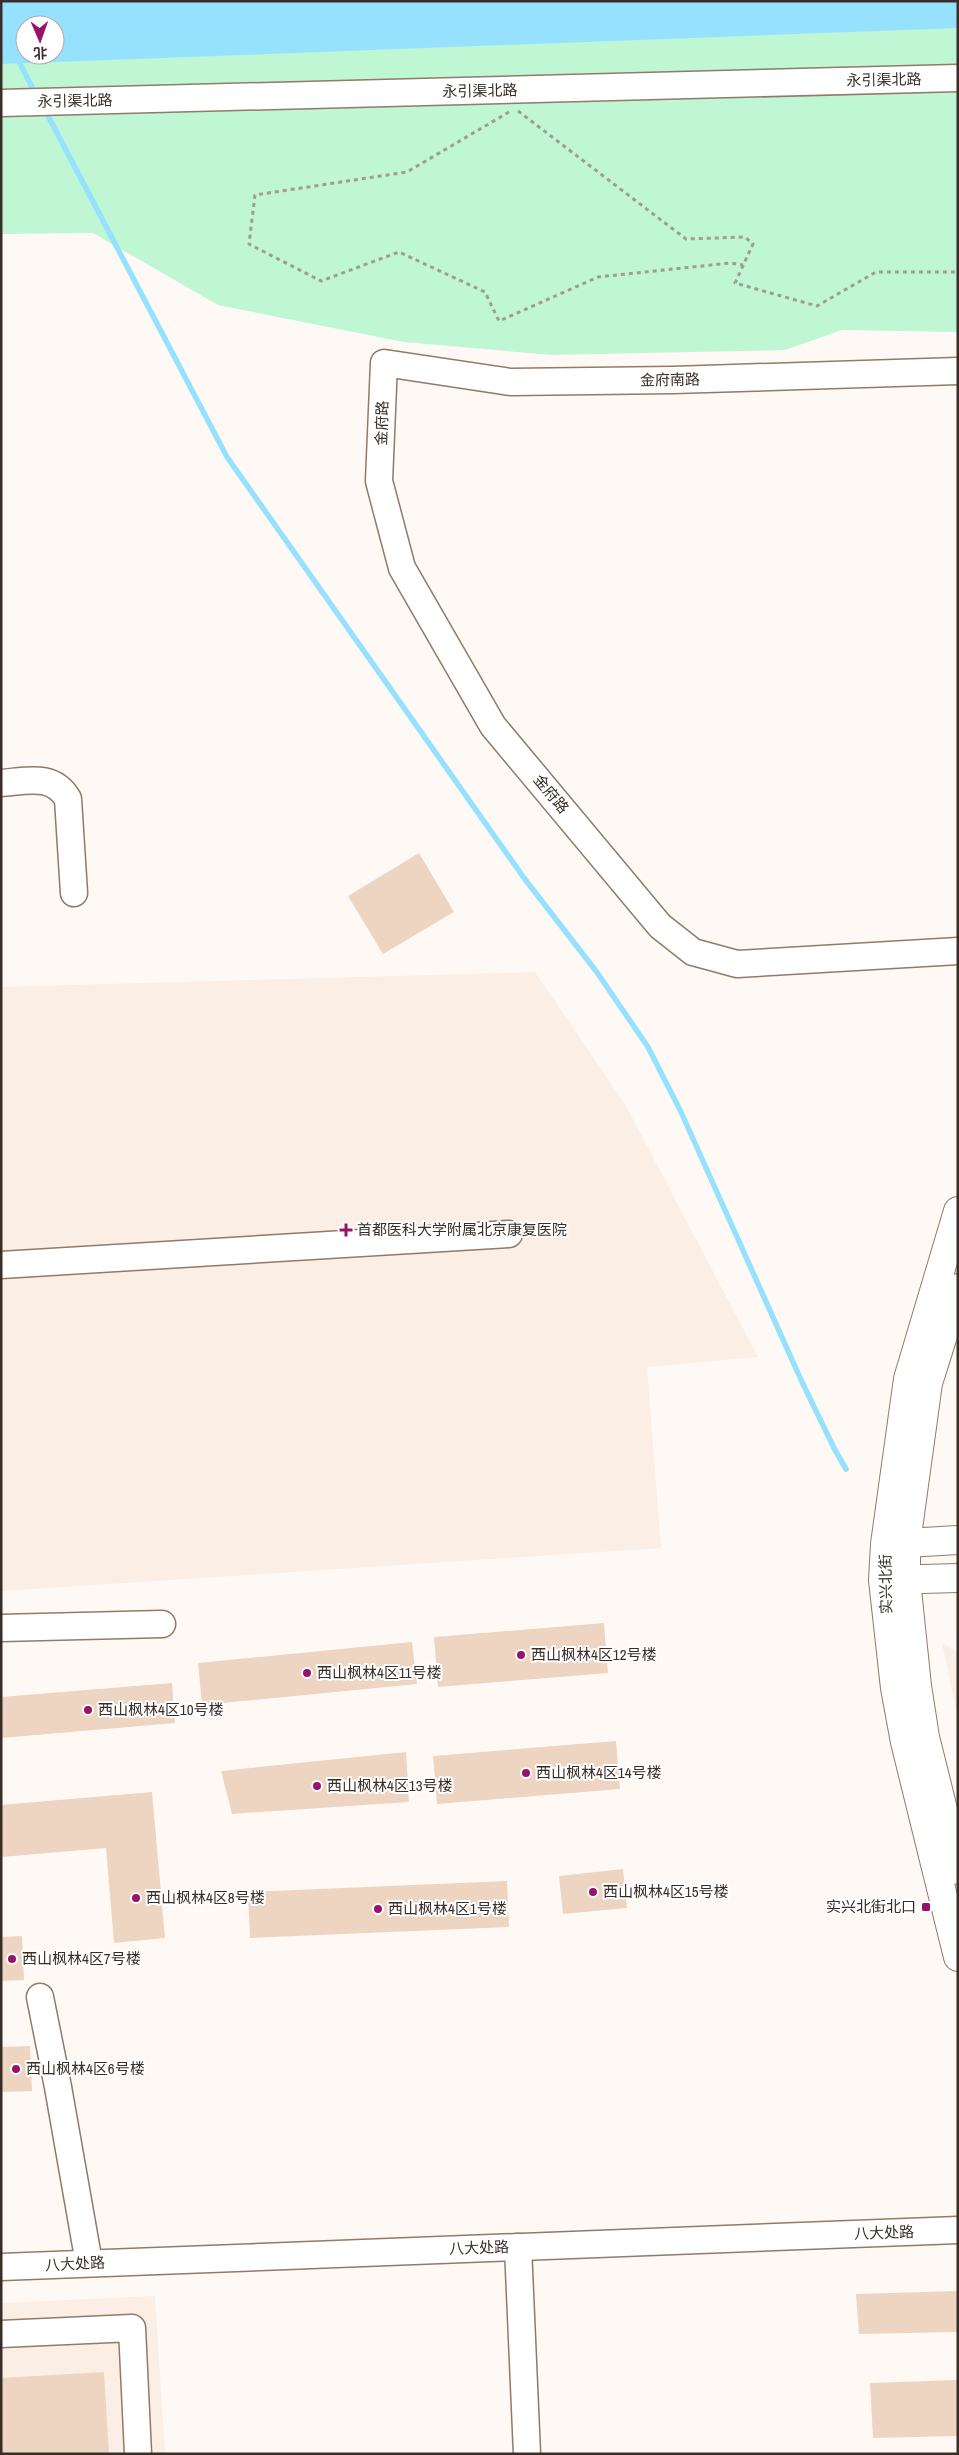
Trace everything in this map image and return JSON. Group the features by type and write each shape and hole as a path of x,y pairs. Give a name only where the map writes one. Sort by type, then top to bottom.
{"main road":[{"name":"实兴北街","path":"958,1211 908,1379 894,1580 895,1688 905,1742 958,1958"},
{"name":"实兴北街","path":"896,1543 928,1383 958,1288"},
{"path":"896,1543 958,1540"},
{"path":"894,1580 958,1578"},
{"name":"实兴北街","path":"894,1580 926,1737 958,1870"}],"street":[{"name":"永引渠北路","path":"1,103 958,78"},
{"name":"金府南路","path":"384,363 510,382 673,380 958,371"},
{"name":"金府路","path":"384,363 379,481 402,568 493,726 660,926 693,952 737,964 958,951"},
{"path":"1,783 53,782 63,790 68,799 74,893"},
{"path":"1,1265 510,1234"},
{"path":"1,1628 162,1624"},
{"path":"40,1997 89,2263"},
{"name":"八大处路","path":"1,2268 89,2263 958,2230"},
{"path":"518,2247 527,2454"},
{"path":"1,2334 132,2328 138,2454"}],"path":[{"path":"743,265 730,263 598,277 499,321 485,292 399,252 321,281 249,244 255,195 408,172 515,109 686,239 745,237 753,244 735,283 817,306 876,272 958,272"}],"shaded area":[{"name":"首都医科大学附属北京康复医院","path":"535,972 625,1104 758,1357 647,1367 661,1548 1,1591 1,987"},
{"path":"942,1643 958,1652 958,1718"},
{"path":"155,2296 165,2454 1,2454 1,2303"}],"green space":[{"path":"1,1 958,1 958,332 842,330 785,350 551,355 404,342 218,305 93,233 1,234"}],"water":[{"path":"1,1 958,1 958,28 65,62 65,15 15,15 15,63 1,64"}],"building":[{"path":"419,853 454,912 383,954 348,896"},
{"name":"西山枫林4区12号楼","path":"604,1623 608,1673 438,1687 434,1637"},
{"name":"西山枫林4区11号楼","path":"412,1642 417,1684 202,1705 198,1663"},
{"name":"西山枫林4区10号楼","path":"172,1683 175,1723 1,1738 1,1697"},
{"name":"西山枫林4区14号楼","path":"616,1741 620,1789 437,1804 433,1756"},
{"name":"西山枫林4区13号楼","path":"406,1752 409,1802 232,1814 221,1771"},
{"name":"西山枫林4区8号楼","path":"152,1792 165,1938 114,1943 106,1848 1,1857 1,1805"},
{"name":"西山枫林4区15号楼","path":"623,1869 627,1908 563,1914 559,1876"},
{"name":"西山枫林4区1号楼","path":"507,1881 509,1927 250,1938 248,1892"},
{"name":"西山枫林4区7号楼","path":"22,1936 24,1980 1,1981 1,1937"},
{"name":"西山枫林4区6号楼","path":"30,2046 32,2091 1,2092 1,2047"},
{"path":"958,2291 958,2332 859,2334 856,2294"},
{"path":"104,2372 109,2454 1,2454 1,2378"},
{"path":"958,2380 958,2436 873,2438 870,2383"}],"waterway":[{"path":"21,65 32,87"},
{"path":"46,112 227,457 524,878 596,971 648,1047 681,1112 802,1382 846,1469"}],"place":[{"name":"首都医科大学附属北京康复医院","path":"346,1230"},
{"name":"西山枫林4区12号楼","path":"521,1655"},
{"name":"西山枫林4区11号楼","path":"307,1673"},
{"name":"西山枫林4区10号楼","path":"88,1710"},
{"name":"西山枫林4区14号楼","path":"526,1773"},
{"name":"西山枫林4区13号楼","path":"317,1786"},
{"name":"西山枫林4区15号楼","path":"593,1892"},
{"name":"西山枫林4区8号楼","path":"136,1898"},
{"name":"实兴北街北口","path":"926,1907"},
{"name":"西山枫林4区1号楼","path":"378,1909"},
{"name":"西山枫林4区7号楼","path":"12,1959"},
{"name":"西山枫林4区6号楼","path":"16,2069"}]}
